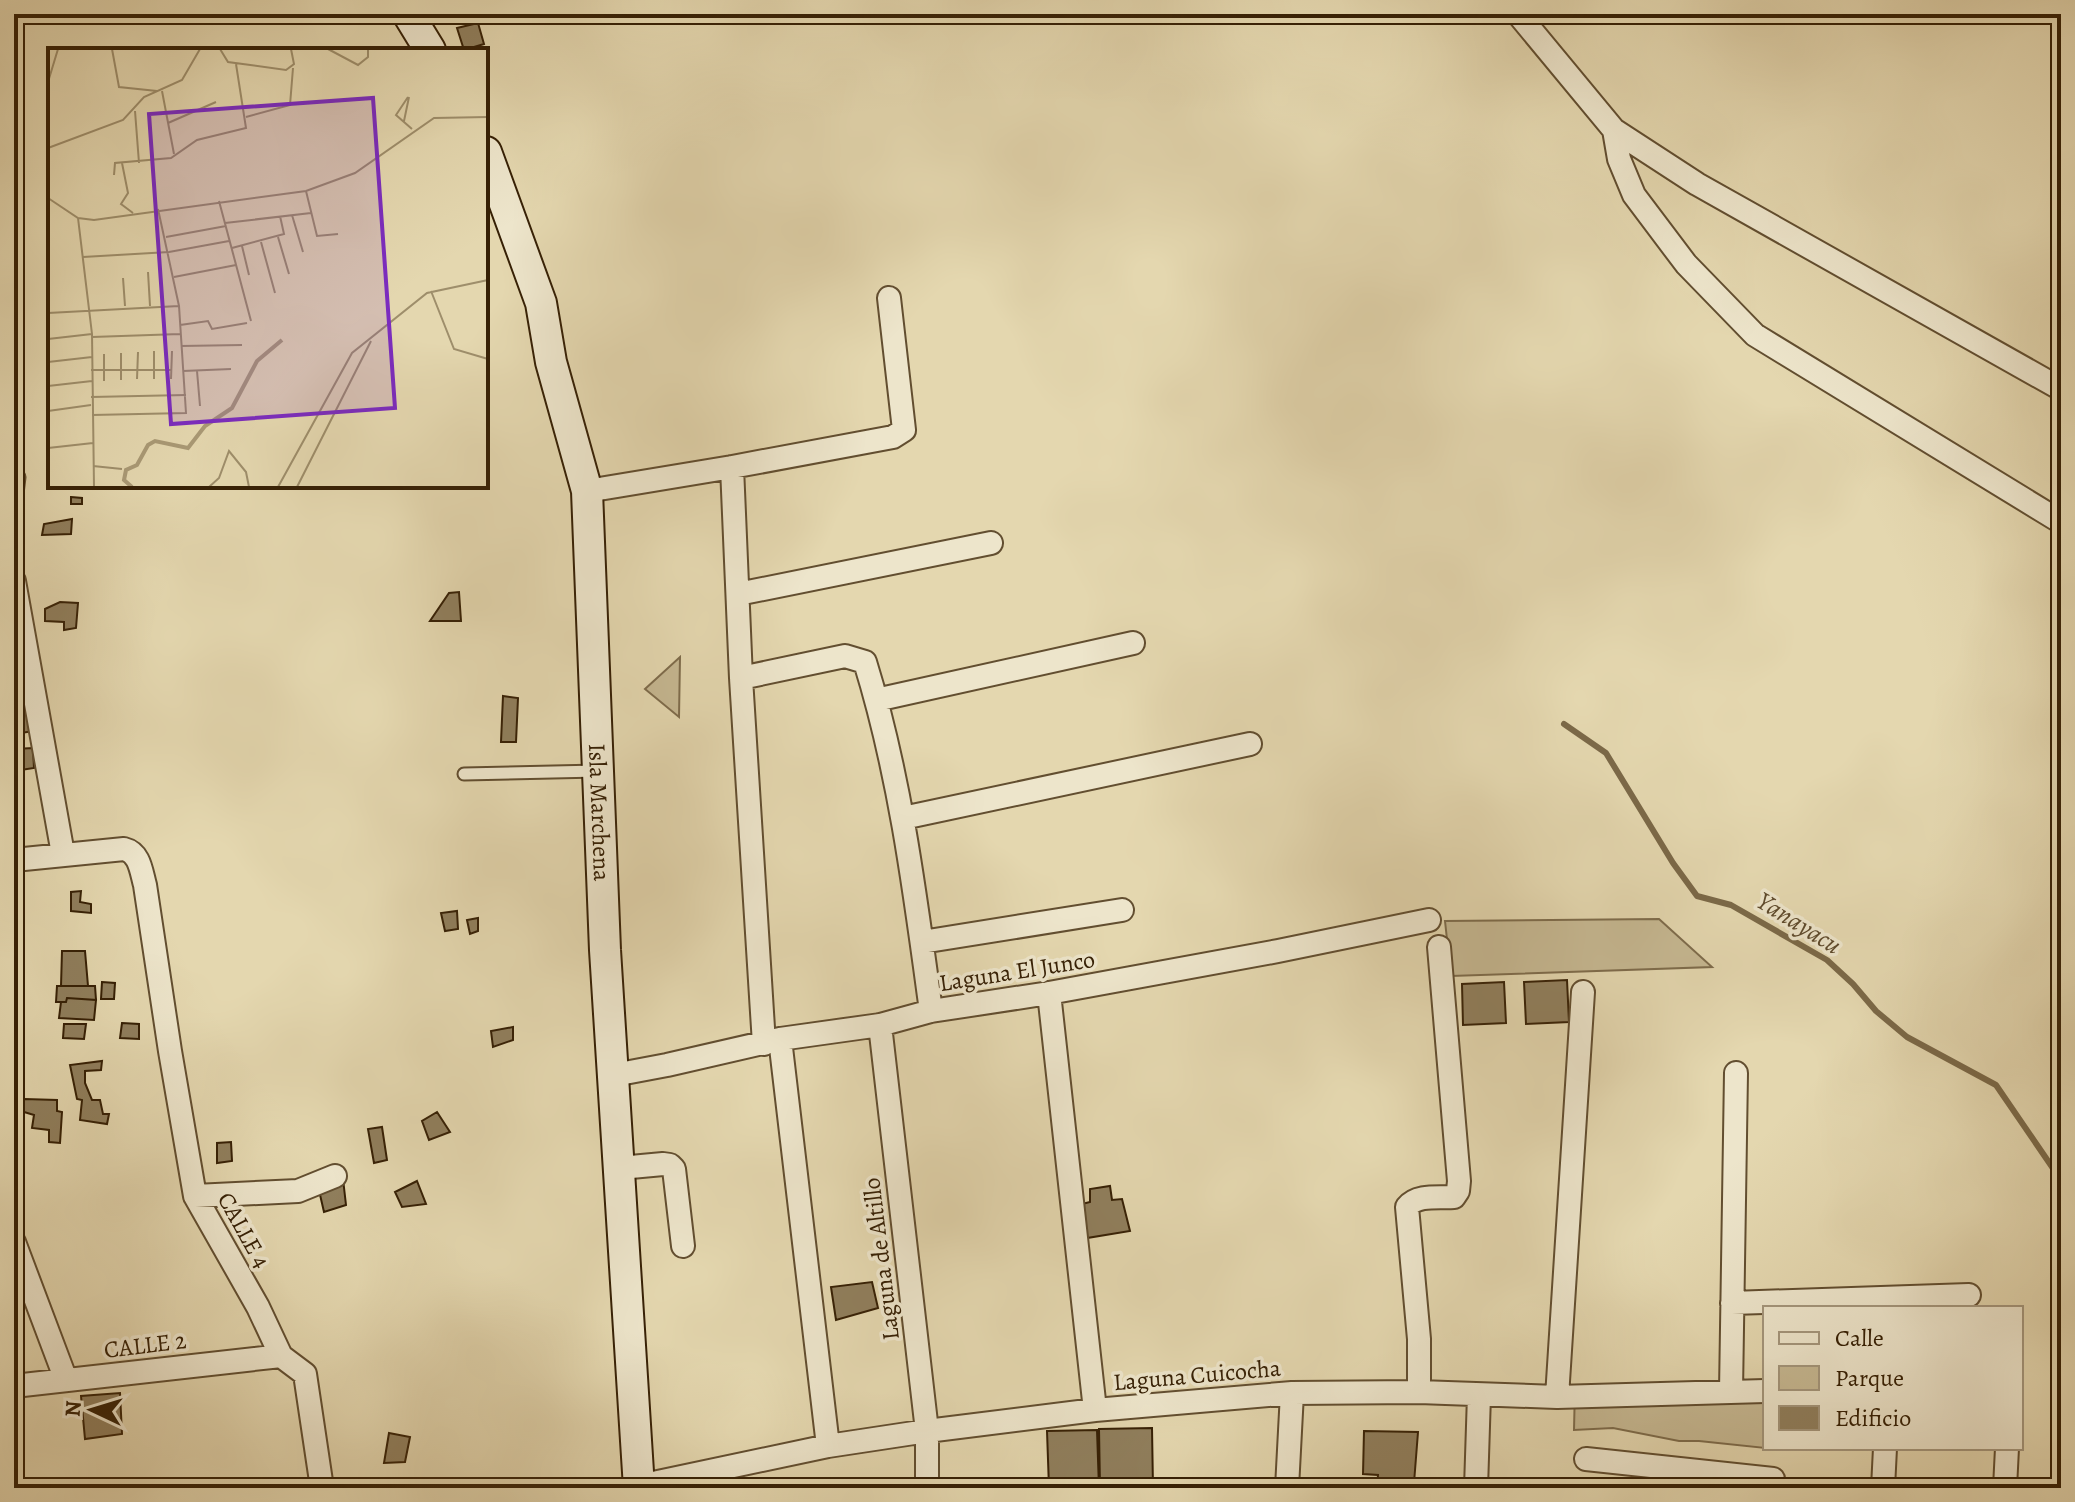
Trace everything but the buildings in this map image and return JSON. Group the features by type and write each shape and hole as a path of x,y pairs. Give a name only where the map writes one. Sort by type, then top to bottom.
{"street":[{"path":"408,14 429,48"},
{"path":"1518,14 1614,130 1697,184 2061,389"},
{"path":"1614,130 1619,159 1634,195 1686,264 1755,335 2061,522"},
{"name":"Isla Marchena","path":"488,157 541,303 551,362 587,491 605,950 639,1487"},
{"path":"587,491 893,437 904,430 889,298"},
{"path":"732,467 741,678 772,1041 828,1446"},
{"path":"738,594 991,543"},
{"path":"14,581 63,854 14,860"},
{"path":"876,700 1133,643"},
{"path":"741,678 845,656 865,662 903,818 931,1011"},
{"path":"903,818 1250,744"},
{"name":"CALLE 4","path":"63,854 128,850 138,860 145,885 195,1196 258,1307 281,1356 305,1374 322,1488"},
{"path":"922,942 1122,910"},
{"name":"Laguna El Junco","path":"614,1075 772,1041 880,1025 931,1011 1049,993 1429,920"},
{"path":"1419,1392 1419,1339 1407,1207 1417,1199 1454,1197 1459,1186 1439,947"},
{"path":"1557,1397 1583,992"},
{"path":"1049,993 1095,1410"},
{"name":"Laguna de Altillo","path":"880,1025 927,1431 927,1488"},
{"path":"1731,1392 1736,1073"},
{"path":"620,1168 663,1164 674,1169 683,1246"},
{"path":"195,1196 298,1191 335,1176"},
{"path":"14,1242 66,1380"},
{"path":"1732,1303 1969,1295"},
{"name":"CALLE 2","path":"14,1386 281,1356"},
{"name":"Laguna Cuicocha","path":"639,1487 828,1446 927,1431 1095,1410 1292,1393 1419,1392 1557,1397 1763,1391"},
{"path":"1287,1488 1292,1393"},
{"path":"1476,1488 1479,1395"},
{"path":"1883,1488 1885,1450"},
{"path":"2005,1488 2007,1450"},
{"path":"1586,1459 1716,1480 1773,1479"}],"lane":[{"path":"14,519 19,477"},
{"path":"464,774 598,771"}],"green space":[{"path":"680,657 679,717 645,689"},
{"path":"1659,919 1712,967 1451,976 1445,921"},
{"path":"1575,1386 1763,1392 1763,1448 1679,1441 1613,1428 1574,1430"}],"waterway":[{"name":"Yanayacu","path":"1564,724 1606,753 1673,863 1697,896 1731,905 1827,960 1876,1011 1907,1037 1996,1085 2061,1180"}]}
